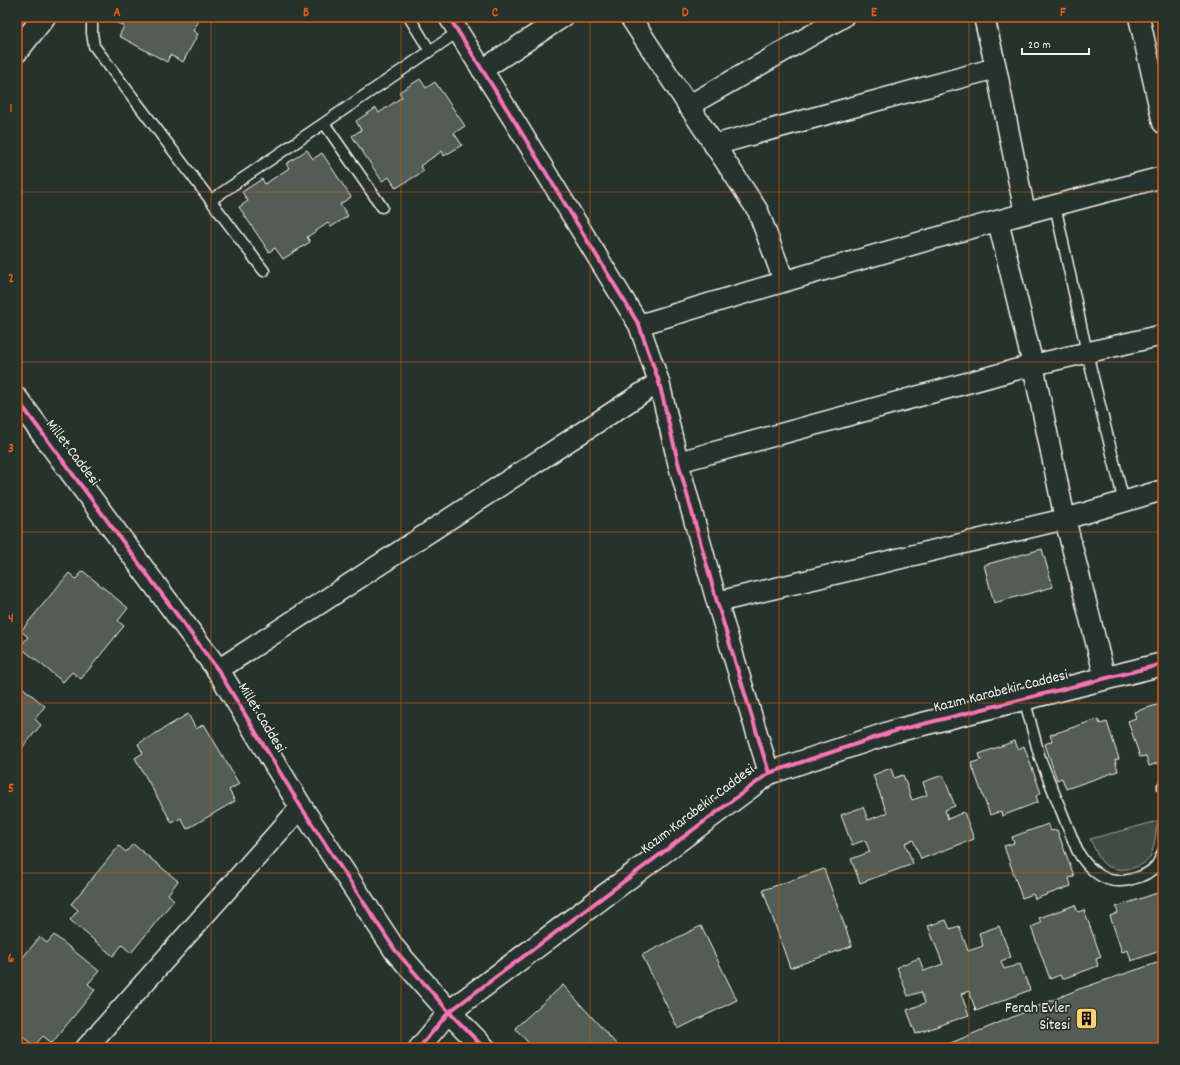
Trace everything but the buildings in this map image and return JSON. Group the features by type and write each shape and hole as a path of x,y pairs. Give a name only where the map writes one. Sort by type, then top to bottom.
{"street":[{"path":"17,51 44,17"},
{"path":"482,70 563,17"},
{"path":"630,17 758,211 784,281"},
{"path":"688,106 843,17"},
{"path":"984,17 996,68 1025,213"},
{"path":"1139,17 1163,123"},
{"path":"453,25 639,325 659,382 678,462 717,602 769,772"},
{"path":"714,145 996,68"},
{"path":"639,325 784,281 1025,213 1163,177"},
{"path":"998,221 1033,365 1065,519 1105,678"},
{"path":"678,462 1033,365 1163,335"},
{"path":"218,670 659,382"},
{"name":"Millet Caddesi","path":"17,399 218,670 301,807 395,950 449,1012 484,1048"},
{"path":"717,602 1065,519 1163,490"},
{"name":"Kazım Karabekir Caddesi","path":"449,1012 769,772 895,731 1163,664"},
{"path":"86,1048 301,807"},
{"path":"419,1048 449,1012"}],"lane":[{"path":"92,17 94,46 264,271"},
{"path":"408,17 430,51"},
{"path":"211,200 430,51 453,25"},
{"path":"324,123 382,207"},
{"path":"1055,205 1087,353 1124,502"},
{"path":"1024,698 1040,758 1077,850 1088,866 1096,873 1107,879 1120,882 1142,877 1156,865 1163,852"}],"shaded area":[{"path":"1158,821 1150,857 1143,864 1131,868 1118,869 1107,866 1100,860 1090,839"}],"cycle path":[{"path":"449,17 639,325 659,382 678,462 717,602 769,773"},
{"path":"17,399 218,670 301,807 395,950 449,1012 484,1048"},
{"path":"419,1048 449,1012 769,773 895,731 1163,664"}],"place":[{"name":"Ferah Evler Sitesi","path":"1086,1018"}]}
